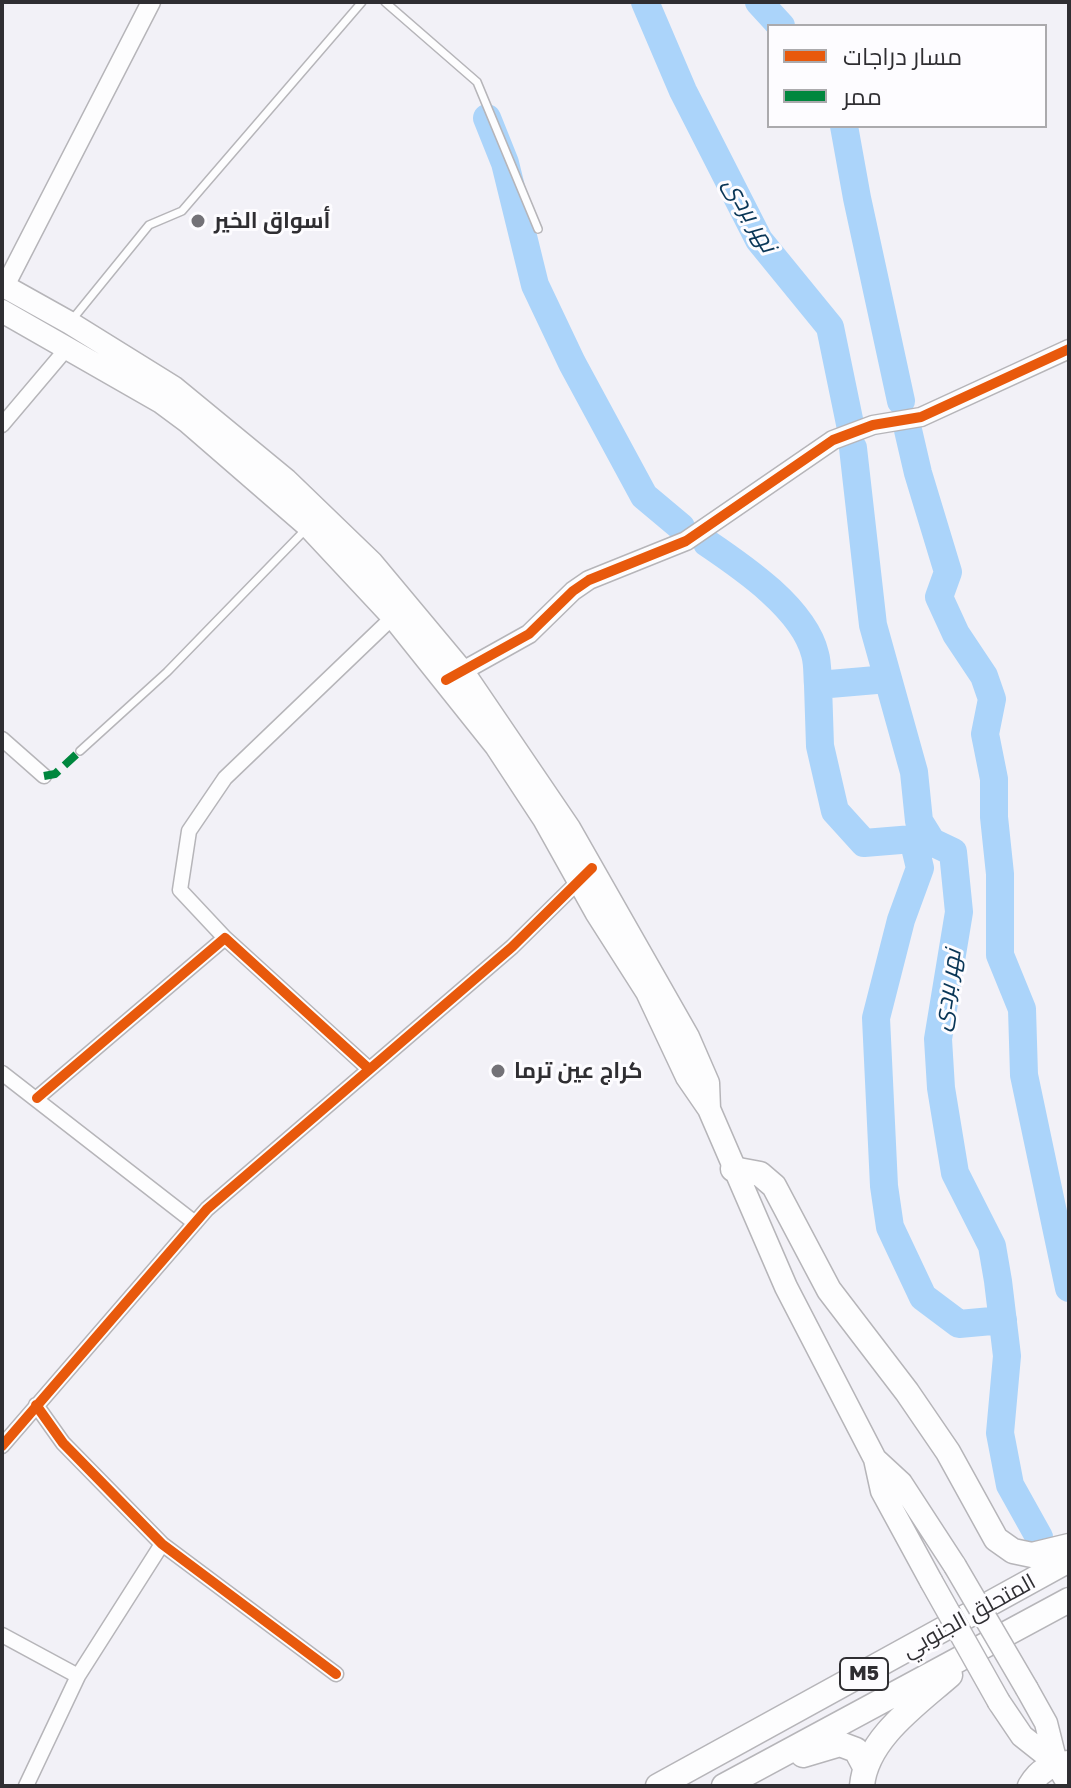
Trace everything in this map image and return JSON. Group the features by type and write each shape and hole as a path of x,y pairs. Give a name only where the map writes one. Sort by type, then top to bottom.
{"highway":[{"path":"733,1169 752,1171 774,1186 829,1290 907,1392 948,1452 996,1539 1013,1551 1032,1555 1069,1546"},
{"name":"المتحلق الجنوبي","path":"658,1786 1069,1560"},
{"name":"المتحلق الجنوبي","path":"724,1786 1069,1600"},
{"path":"1012,1631 1069,1617"},
{"path":"863,1776 908,1712 984,1646"},
{"path":"774,1758 799,1756 840,1744 856,1750 863,1776"},
{"path":"1030,1786 1040,1772 1062,1763"}],"main road":[{"path":"3,286 70,323 173,387 286,480 372,563 454,676 496,746 586,875 687,1077 709,1109 797,1310 875,1459 882,1491 931,1581 999,1702 1022,1736 1062,1763"},
{"path":"2,311 135,386 180,416 308,526 393,617 454,676"},
{"path":"875,1459 901,1483 955,1566 1046,1723 1069,1785"}],"street":[{"path":"3,286 151,2"},
{"path":"2,425 68,347"},
{"path":"454,676 529,634 589,580 686,541 833,440 873,425 921,417 1069,349"},
{"path":"369,1069 225,938 180,890 189,831 225,778 393,617"},
{"path":"2,739 44,776"},
{"path":"2,1446 207,1209 512,947 586,875"},
{"path":"37,1098 225,938"},
{"path":"2,1073 195,1223"},
{"path":"36,1405 63,1443 162,1544 336,1674"},
{"path":"26,1786 78,1676 162,1544"},
{"path":"4,1640 78,1676"}],"lane":[{"path":"70,323 149,225 182,211 362,2"},
{"path":"385,2 477,82 538,229"},
{"path":"80,751 167,672 308,526"}],"waterway":[{"name":"نهر بردى","path":"645,2 683,91 759,240 830,327 850,424"},
{"name":"نهر بردى","path":"759,2 779,24"},
{"path":"487,118 505,163 535,285 572,363 644,496 681,527"},
{"name":"نهر بردى","path":"844,128 901,401"},
{"name":"نهر بردى","path":"908,430 948,572 939,597 956,634 984,676 992,699 985,734 994,779 1000,874 1000,955 1022,1009 1024,1075 1069,1288"},
{"name":"نهر بردى","path":"853,448 873,625 914,772 919,821 932,842 953,852 959,912 938,1039 941,1088 955,1173 992,1246 1007,1356 1000,1433 1010,1485 1039,1537"},
{"path":"707,543 771,591 799,621 815,654 818,685"},
{"path":"888,679 818,685 820,746 835,811 864,843 913,839 920,868 901,920 876,1018 884,1186 890,1227 923,1297 959,1324 1003,1320"}],"marked path":[{"path":"44,776 55,774 80,751"}],"cycle path":[{"path":"446,680 529,634 573,591 589,580 686,541 833,440 873,425 921,417 1069,349"},
{"path":"2,1446 207,1209 512,947 592,868"},
{"path":"37,1098 225,938 369,1069"},
{"path":"36,1405 63,1443 162,1544 336,1674"}],"place":[{"name":"أسواق الخير","path":"198,221"},
{"name":"كراج عين ترما","path":"498,1071"}]}
